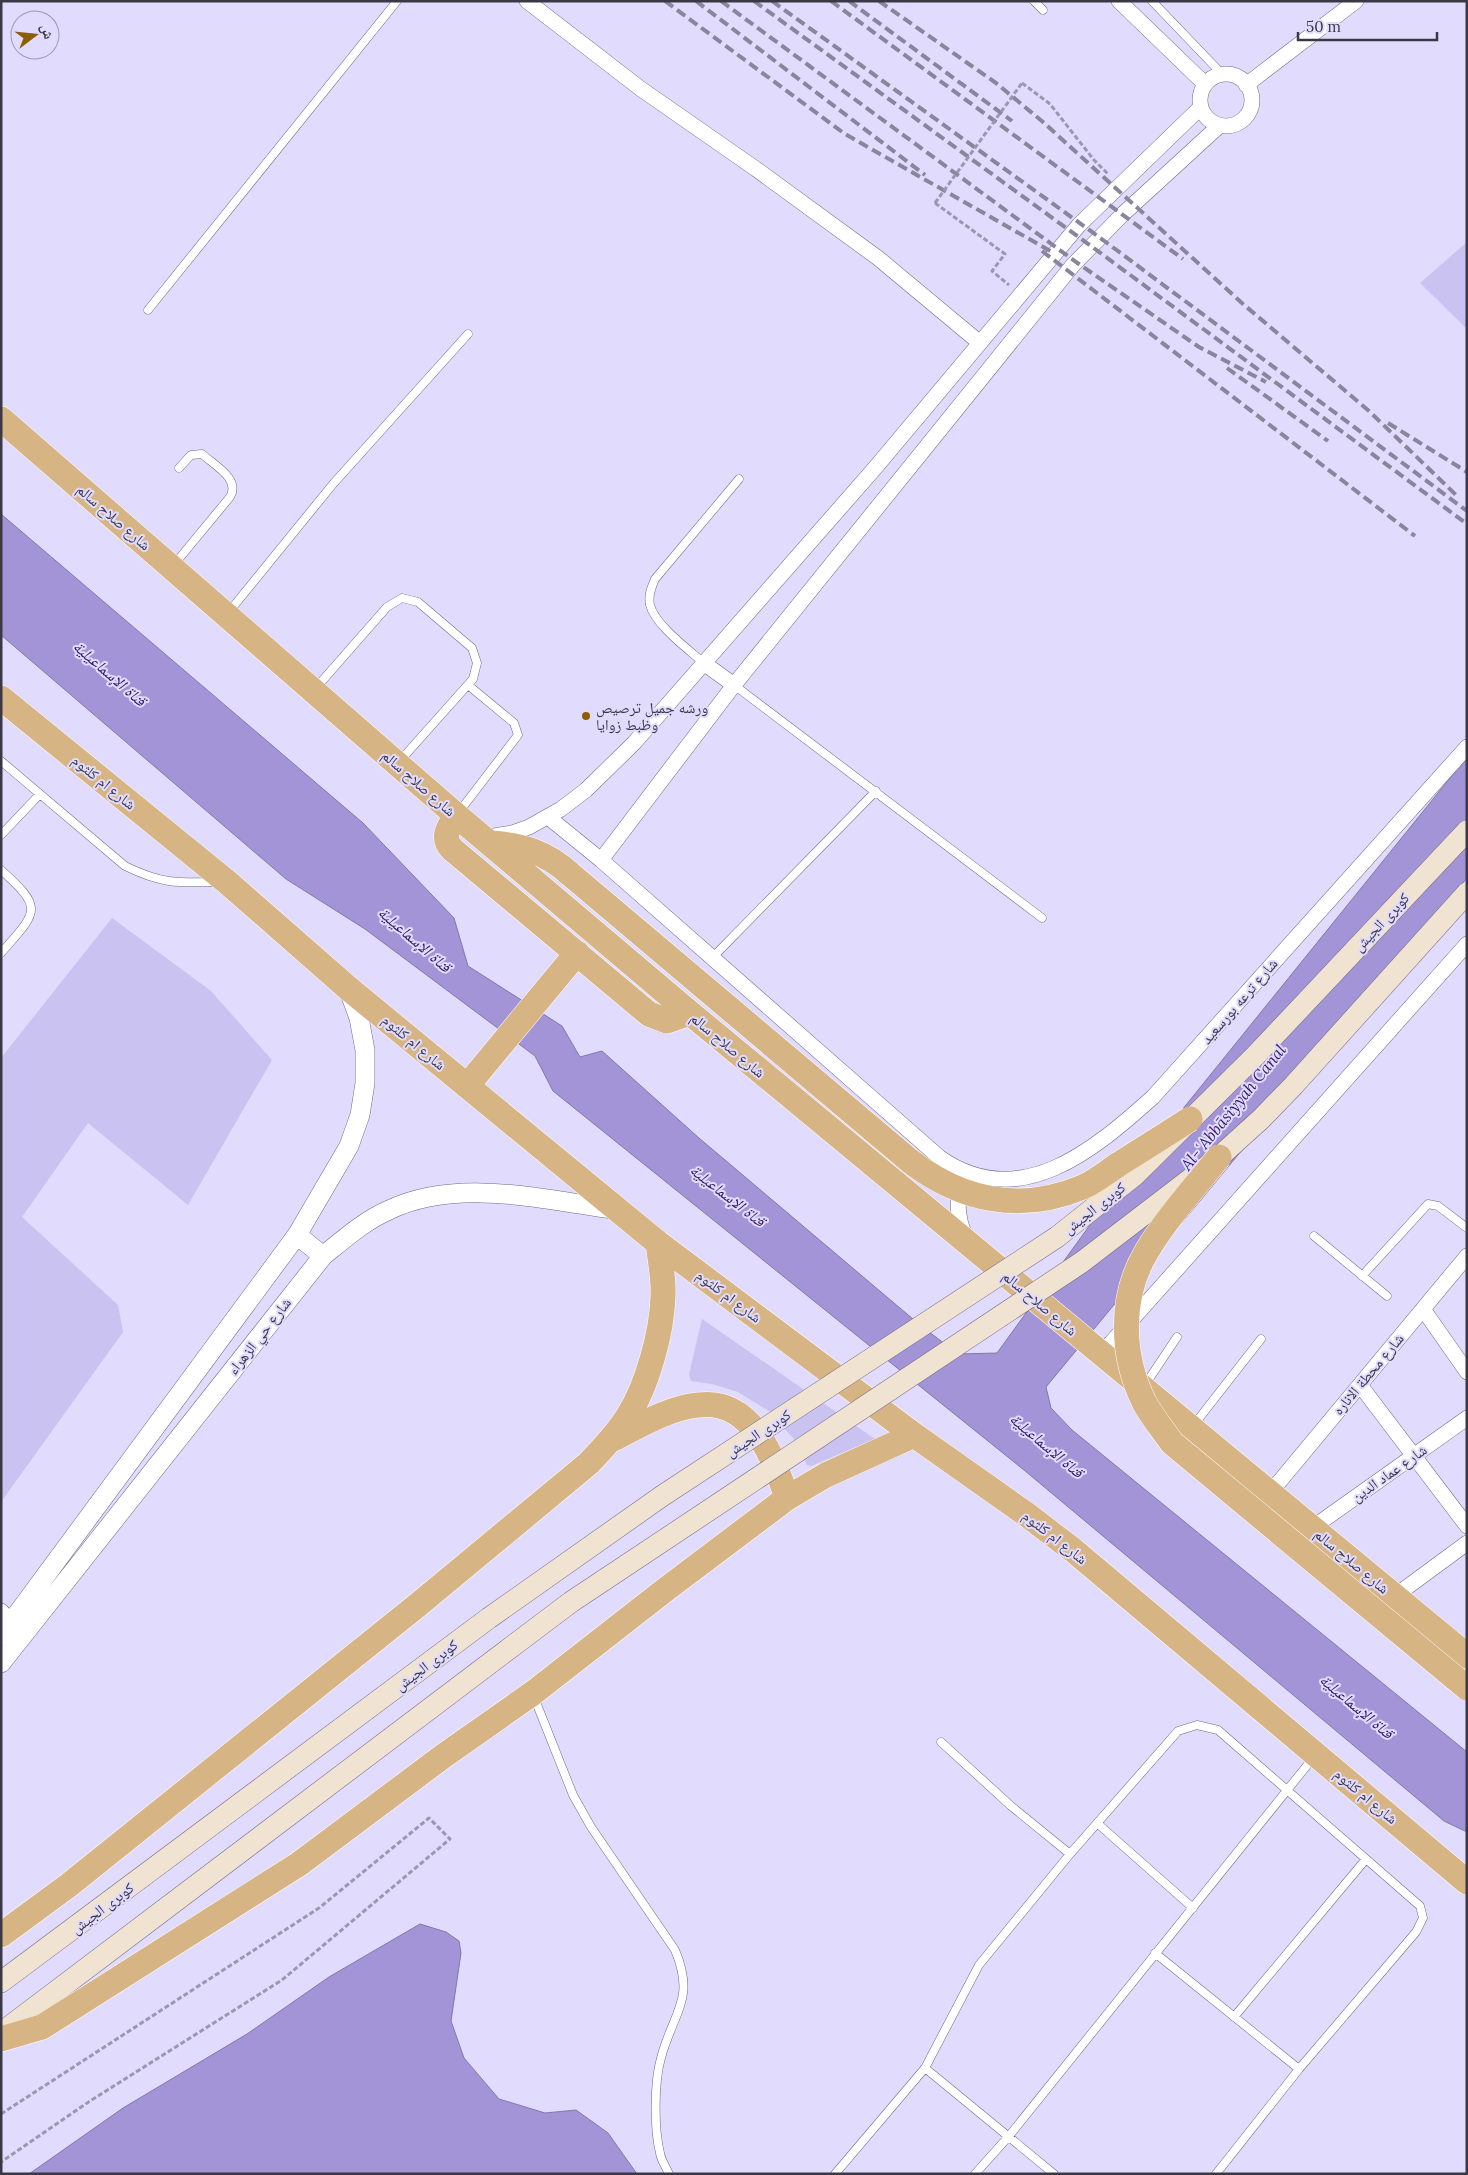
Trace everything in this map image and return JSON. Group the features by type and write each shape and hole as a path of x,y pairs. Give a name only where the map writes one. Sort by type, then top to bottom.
{"highway":[{"name":"شارع صلاح سالم","path":"1,419 456,815 690,1013 1466,1655"},
{"name":"شارع ام كلثوم","path":"1,698 227,882 348,988 658,1243 914,1435 1026,1514 1073,1550 1467,1882"},
{"path":"456,815 446,834 448,846 569,962 655,1017 667,1021 690,1013"},
{"path":"487,840 533,850 559,864 910,1161 937,1180 966,1194 995,1199 1018,1200 1060,1195 1085,1186 1190,1119"},
{"path":"467,1086 569,962"},
{"path":"1219,1157 1157,1234 1136,1273 1129,1302 1126,1339 1132,1368 1145,1403 1172,1443 1467,1688"},
{"path":"1,1936 69,1885 419,1604 589,1463 611,1440 628,1416 640,1392 655,1344 663,1295 658,1243"},
{"path":"611,1440 685,1407 699,1404 718,1406 737,1413 755,1428 776,1466 787,1498"},
{"path":"1,2039 42,2027 299,1864 533,1693 664,1590 787,1498 826,1476 914,1435"}],"main road":[{"name":"كوبرى الجيش","path":"1,1982 489,1618 662,1496 1057,1237 1135,1175 1256,1055 1467,831"},
{"path":"1,2033 587,1591 1082,1262 1219,1157 1261,1119 1294,1085 1467,893"}],"street":[{"path":"527,1 641,89 756,169 878,258 980,343"},
{"path":"1119,1 1205,84"},
{"path":"1246,85 1356,1"},
{"path":"1223,74 1232,75 1246,85 1251,102 1244,119 1228,126 1219,126 1204,115 1200,107 1201,91 1205,84 1223,74"},
{"path":"487,840 512,833 548,817 573,800 606,771 705,664 921,413 1079,225 1200,107"},
{"path":"601,860 734,685 1076,262 1127,210 1219,126"},
{"path":"921,413 940,429"},
{"path":"705,664 734,685"},
{"name":"شارع ترعه بورسعيد","path":"968,1174 1002,1180 1032,1176 1057,1169 1111,1135 1154,1097 1467,747"},
{"path":"548,817 601,860 939,1157 968,1174 959,1192 958,1211 963,1231 975,1248"},
{"path":"1102,1353 1467,944"},
{"name":"شارع حي الزهراء","path":"5,1623 297,1235 349,1146 360,1115 365,1083 365,1050 359,1018 348,988"},
{"name":"شارع حي الزهراء","path":"1,1663 323,1256 365,1223 388,1210 414,1200 440,1194 467,1192 618,1210"},
{"path":"297,1235 323,1256"},
{"name":"شارع محطة الاناره","path":"1270,1493 1467,1256"},
{"path":"1423,1309 1467,1372"},
{"path":"1360,1384 1467,1526"},
{"name":"شارع عماد الدين","path":"1312,1528 1467,1418"},
{"path":"1395,1596 1467,1543"}],"lane":[{"path":"148,310 397,1"},
{"path":"1034,1 1043,10"},
{"path":"1152,1 1223,74"},
{"path":"226,615 333,484 468,334"},
{"path":"172,568 230,497 233,488 230,479 202,454 191,455 179,468"},
{"path":"705,664 654,616 650,604 650,591 655,579 739,479"},
{"path":"314,690 388,607 402,598 418,602 472,648 477,663 473,679 398,764"},
{"path":"456,815 518,735 514,723 468,685"},
{"path":"734,685 1042,918"},
{"path":"1,761 125,866 148,877 170,883 227,882"},
{"path":"712,958 876,791"},
{"path":"1,835 40,794"},
{"path":"1,870 26,892 31,907 28,923 1,953"},
{"path":"1362,1276 1420,1210 1428,1204 1438,1206 1467,1228"},
{"path":"1314,1236 1387,1296"},
{"path":"1143,1388 1177,1337"},
{"path":"1192,1428 1262,1339"},
{"path":"533,1693 573,1795 591,1827 675,1950 683,1968 685,1992 661,2057 657,2075 656,2098 660,2153 669,2174"},
{"path":"835,2174 925,2068 979,1965 1097,1822 1178,1731 1197,1725 1218,1730 1289,1790 1420,1906 1423,1918 1416,1932 1299,2068 1216,2174"},
{"path":"941,1742 1011,1806 1070,1854"},
{"path":"976,2174 1009,2136 1317,1754"},
{"path":"1097,1822 1193,1908"},
{"path":"1234,2017 1366,1858"},
{"path":"1155,1954 1299,2068"},
{"path":"925,2068 1054,2174"}],"path":[{"path":"1021,294 992,271 1005,254 936,203 1022,83 1050,104 1094,160 1120,186"},
{"path":"1,2114 318,1908 429,1818 450,1839 282,1980 90,2100 1,2162"}],"shaded area":[{"path":"1467,242 1467,329 1420,283"},
{"path":"112,918 211,991 272,1060 188,1205 88,1123 22,1217 118,1305 123,1332 1,1502 1,1058"},
{"path":"702,1319 875,1439 811,1466 807,1465 793,1438 769,1411 738,1392 712,1384 691,1381 689,1374"}],"water":[{"path":"1,514 363,823 454,918 468,966 562,1026 580,1057 602,1051 699,1138 920,1325 958,1354 997,1353 1098,1214 1467,757 1467,878 1046,1387 1051,1408 1072,1430 1467,1752 1467,1832 1444,1821 1024,1470 553,1091 535,1056 365,929 286,879 1,635"},
{"path":"420,1924 446,1932 459,1941 461,1953 451,2021 464,2058 499,2099 545,2113 576,2110 608,2133 637,2174 29,2174 123,2108 247,2034 329,1977"}],"railway":[{"path":"665,1 845,134 1052,252"},
{"path":"696,1 925,175"},
{"path":"721,1 1076,262 1199,347 1266,382"},
{"path":"754,1 1091,246 1467,524"},
{"path":"772,1 1099,237 1467,511"},
{"path":"831,1 1183,259"},
{"path":"849,1 1012,121"},
{"path":"879,1 996,83 1043,122 1243,304 1369,411 1456,495"},
{"path":"1042,251 1415,536"},
{"path":"1227,368 1328,441"},
{"path":"1388,423 1467,472"}],"place":[{"name":"ورشه جميل ترصيص وظبط زوايا","path":"586,716"}],"water label":[{"name":"قناة الإسماعيلية","path":"110,673"},
{"name":"قناة الإسماعيلية","path":"415,939"},
{"name":"Al-ʿAbbāsiyyah Canal","path":"1233,1107"},
{"name":"قناة الإسماعيلية","path":"728,1195"},
{"name":"قناة الإسماعيلية","path":"1047,1445"},
{"name":"قناة الإسماعيلية","path":"1357,1706"}]}
